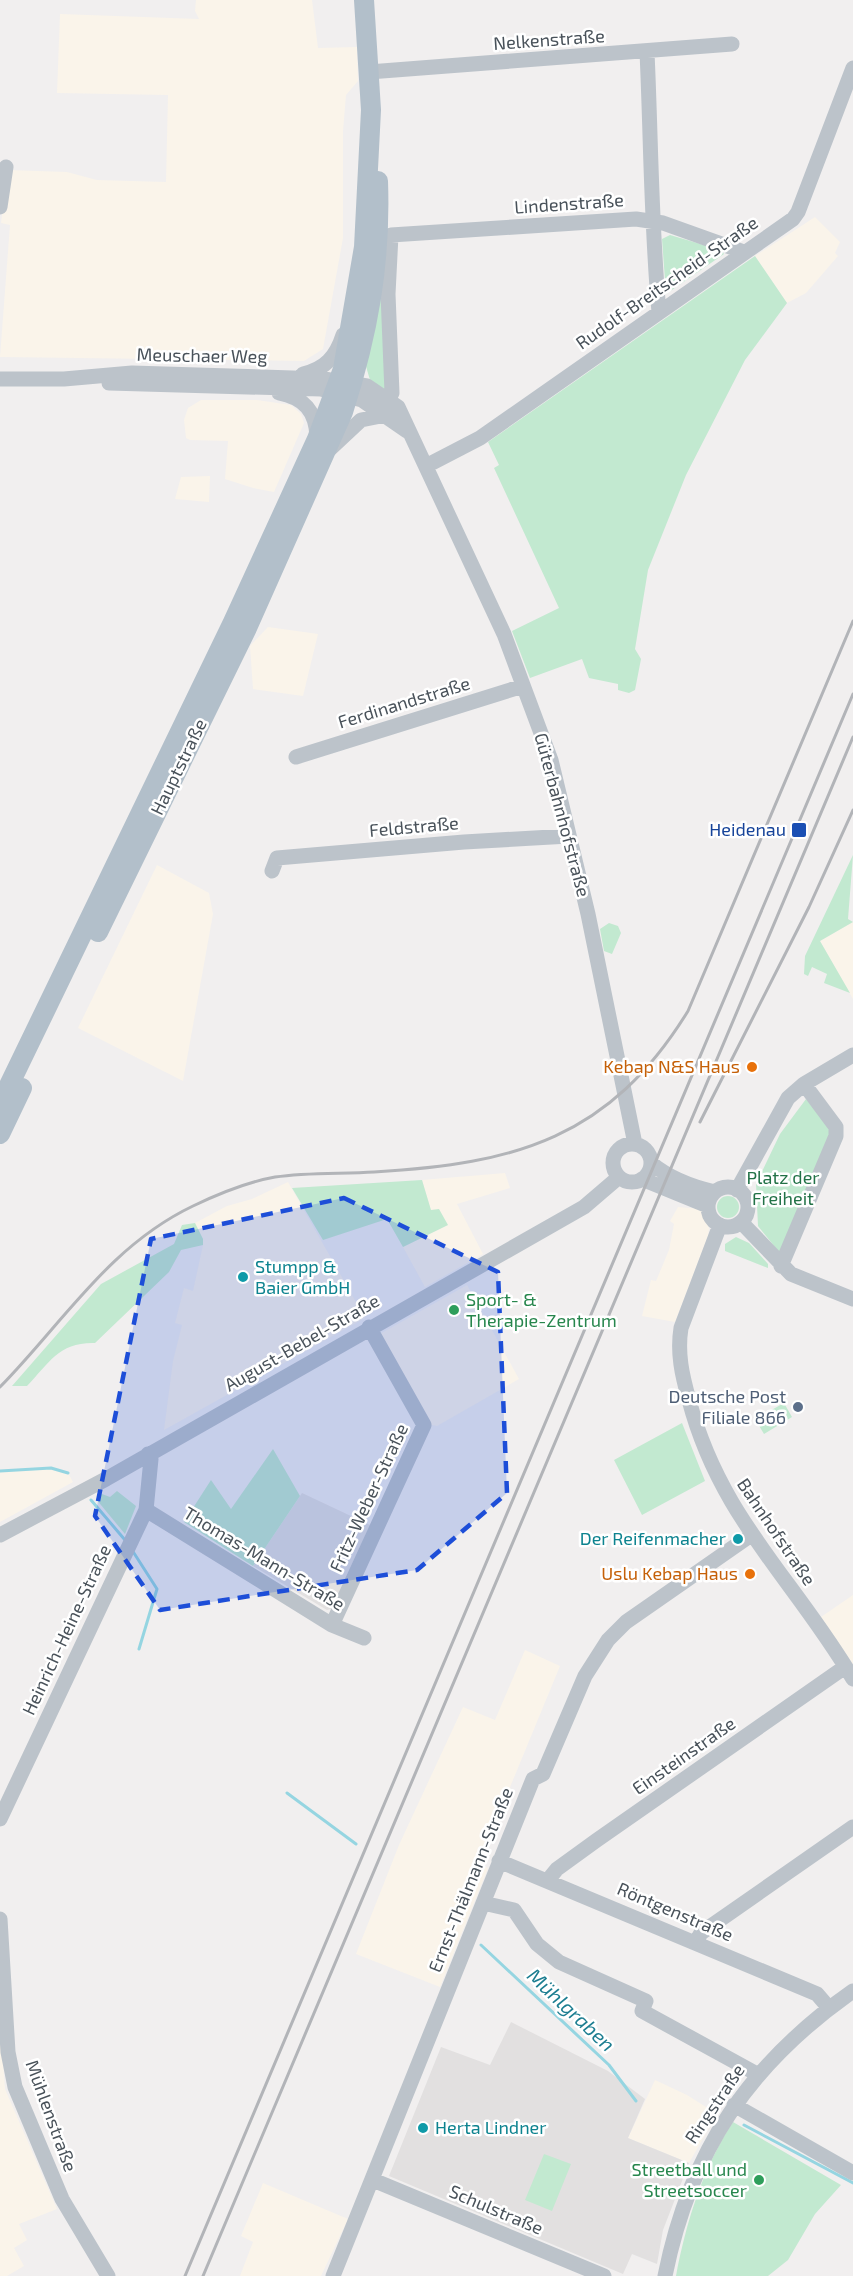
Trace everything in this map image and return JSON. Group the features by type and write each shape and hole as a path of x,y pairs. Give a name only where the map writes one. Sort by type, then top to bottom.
{"main road":[{"path":"344,388 364,247 370,110 364,0"},
{"path":"344,388 371,311 380,223 378,159 370,110"},
{"name":"Hauptstraße","path":"0,1134 237,649 323,445 344,388"},
{"name":"Hauptstraße","path":"0,1104 233,621 323,445"}],"street":[{"name":"Nelkenstraße","path":"369,72 732,44"},
{"path":"647,52 654,204 652,220 659,312"},
{"name":"Rudolf-Breitscheid-Straße","path":"426,466 480,438 777,231 798,212 853,68"},
{"path":"0,207 6,166"},
{"name":"Lindenstraße","path":"389,399 392,393 388,294 391,235 636,219 652,220 744,252"},
{"path":"289,377 317,370 332,359 339,347 357,292"},
{"name":"Meuschaer Weg","path":"64,379 132,373 289,377 344,388"},
{"name":"Meuschaer Weg","path":"0,380 64,379 252,388 344,388"},
{"name":"Güterbahnhofstraße","path":"344,388 367,386 398,406 504,634 551,760 588,914 635,1144"},
{"path":"252,388 286,394 306,403 314,416 323,445 361,420 386,415"},
{"name":"Güterbahnhofstraße","path":"344,388 386,415 411,435"},
{"name":"Ferdinandstraße","path":"296,757 523,686"},
{"name":"Feldstraße","path":"272,871 277,858 464,842 569,836"},
{"path":"737,1190 778,1111 788,1098 804,1084 853,1055"},
{"path":"781,1266 836,1137 836,1127 804,1084"},
{"path":"642,1179 649,1172 651,1163 648,1152 635,1144 620,1148 613,1156 613,1167 618,1177 630,1182 642,1179 712,1199"},
{"path":"651,1163 663,1173 693,1186 712,1199"},
{"name":"August-Bebel-Straße","path":"0,1535 106,1479 369,1327 584,1207 618,1177"},
{"path":"726,1187 737,1190 744,1196 748,1205 747,1214 741,1222 731,1227 720,1225 711,1217 712,1199 726,1187"},
{"path":"741,1222 791,1275 853,1299"},
{"name":"Bahnhofstraße","path":"720,1225 681,1328 678,1358 707,1457 751,1535 849,1673"},
{"name":"Fritz-Weber-Straße","path":"332,1625 424,1425 369,1327"},
{"name":"Heinrich-Heine-Straße","path":"0,1819 147,1510 151,1459 148,1454"},
{"name":"Thomas-Mann-Straße","path":"147,1510 332,1625 364,1638"},
{"name":"Ernst-Thälmann-Straße","path":"333,2276 374,2180 533,1779 543,1774 585,1676 608,1640 626,1622 751,1535"},
{"name":"Einsteinstraße","path":"548,1880 557,1869 581,1852 849,1673"},
{"path":"696,1942 701,1933 853,1827"},
{"name":"Röntgenstraße","path":"499,1861 817,1994 829,2008"},
{"path":"483,1903 514,1910 537,1944 559,1962 646,2001 642,2012 757,2074"},
{"name":"Mühlenstraße","path":"0,1919 8,2052 13,2079 55,2184 108,2276"},
{"name":"Ringstraße","path":"665,2276 687,2194 701,2161 728,2114 757,2074 795,2035 853,1991"},
{"path":"728,2114 853,2173"},
{"name":"Schulstraße","path":"374,2180 604,2276"}],"highlighted area":[{"path":"344,1198 498,1272 507,1493 417,1570 160,1610 95,1516 151,1239"}],"shaded area":[{"path":"196,0 312,0 318,48 357,47 358,81 346,95 343,131 343,238 323,349 304,361 0,357 10,225 1,223 8,170 67,172 97,180 166,182 168,95 57,93 60,14 199,19 195,11"},
{"path":"815,217 840,242 835,253 838,256 806,293 787,303 755,256"},
{"path":"201,400 257,400 291,405 301,414 304,423 274,492 225,479 228,441 186,438 184,420 188,408"},
{"path":"210,476 209,502 175,499 181,477"},
{"path":"268,627 318,634 303,696 253,689 250,646"},
{"path":"157,865 209,893 213,914 183,1081 78,1028"},
{"path":"853,922 853,999 820,941"},
{"path":"505,1173 510,1188 457,1204 483,1254 425,1287 403,1247 448,1225 431,1211 422,1180"},
{"path":"288,1182 365,1318 164,1430 173,1361 182,1325 175,1323 184,1288 193,1291 203,1245 203,1239 195,1223 227,1206 252,1199"},
{"path":"678,1207 701,1209 709,1228 675,1322 642,1316 651,1280 656,1281 669,1250 674,1224 670,1221"},
{"path":"467,1285 519,1379 437,1426 427,1424 378,1335"},
{"path":"51,1467 68,1473 73,1482 0,1522 0,1470"},
{"path":"302,1493 370,1525 331,1609 327,1610 253,1566"},
{"path":"853,1595 853,1664 821,1617"},
{"path":"525,1650 560,1666 487,1843 481,1865 488,1868 440,1987 356,1954 399,1845 463,1707 495,1720"},
{"path":"0,2020 5,2089 57,2209 19,2224 27,2240 14,2248 24,2266 7,2276 0,2276"},
{"path":"511,2022 608,2071 645,2099 628,2138 689,2163 663,2230 657,2264 632,2254 623,2274 389,2176 441,2047 490,2065"},
{"path":"655,2080 687,2095 717,2114 689,2163 628,2138"},
{"path":"263,2183 348,2219 321,2276 240,2276 253,2242 241,2236"}],"green space":[{"path":"670,235 721,250 724,254 666,294 662,239"},
{"path":"383,250 385,390 370,380 365,363"},
{"path":"755,256 787,303 745,360 686,475 648,570 635,649 641,659 635,690 629,693 618,690 618,684 589,678 582,659 530,678 512,631 559,608 494,468 499,465 488,442"},
{"path":"853,855 848,919 853,922 820,941 850,993 824,983 827,974 812,967 808,976 804,974 805,956"},
{"path":"609,923 618,926 621,933 612,954 604,951 600,929"},
{"name":"Platz der Freiheit","path":"806,1099 832,1128 785,1250 779,1252 758,1226 756,1184 780,1134"},
{"path":"422,1180 431,1210 439,1209 448,1225 403,1247 387,1219 323,1240 292,1188"},
{"path":"724,1196 732,1196 739,1203 739,1211 732,1218 724,1218 717,1211 717,1203"},
{"path":"195,1223 203,1239 203,1245 181,1250 169,1272 95,1343 72,1346 64,1350 56,1355 27,1386 12,1386 101,1284 174,1244 182,1225"},
{"path":"736,1237 749,1243 768,1264 768,1268 725,1251 725,1244"},
{"path":"784,1403 792,1417 764,1434 755,1419"},
{"path":"682,1423 705,1481 642,1515 614,1460"},
{"path":"273,1449 300,1496 253,1566 184,1522 211,1480 231,1509"},
{"path":"117,1491 136,1506 125,1534 96,1499 102,1494 110,1497"},
{"path":"733,2122 841,2185 815,2214 788,2260 768,2276 676,2276 685,2236 704,2177 722,2139"},
{"path":"544,2154 571,2164 552,2211 525,2200"}],"waterway":[{"name":"Mühlgraben","path":"0,1471 51,1468 68,1473"},
{"name":"Mühlgraben","path":"91,1500 125,1540"},
{"name":"Mühlgraben","path":"132,1550 157,1589 139,1649"},
{"name":"Mühlgraben","path":"287,1793 356,1844"},
{"name":"Mühlgraben","path":"481,1945 609,2065 636,2101"},
{"name":"Mühlgraben","path":"744,2125 853,2183"}],"railway":[{"path":"0,1387 112,1264 136,1242 193,1206 233,1189 275,1177 425,1168 472,1161 515,1151 555,1136 592,1116 626,1089 658,1054 688,1011 853,621"},
{"path":"185,2276 853,694"},
{"path":"203,2276 853,737"},
{"path":"700,1122 809,907 853,810"}],"place":[{"name":"Heidenau","path":"799,830"},
{"name":"Kebap N&S Haus","path":"752,1067"},
{"name":"Stumpp & Baier GmbH","path":"243,1277"},
{"name":"Sport- & Therapie-Zentrum","path":"454,1310"},
{"name":"Deutsche Post Filiale 866","path":"798,1407"},
{"name":"Der Reifenmacher","path":"738,1539"},
{"name":"Uslu Kebap Haus","path":"750,1574"},
{"name":"Herta Lindner","path":"423,2128"},
{"name":"Streetball und Streetsoccer","path":"759,2180"}]}
